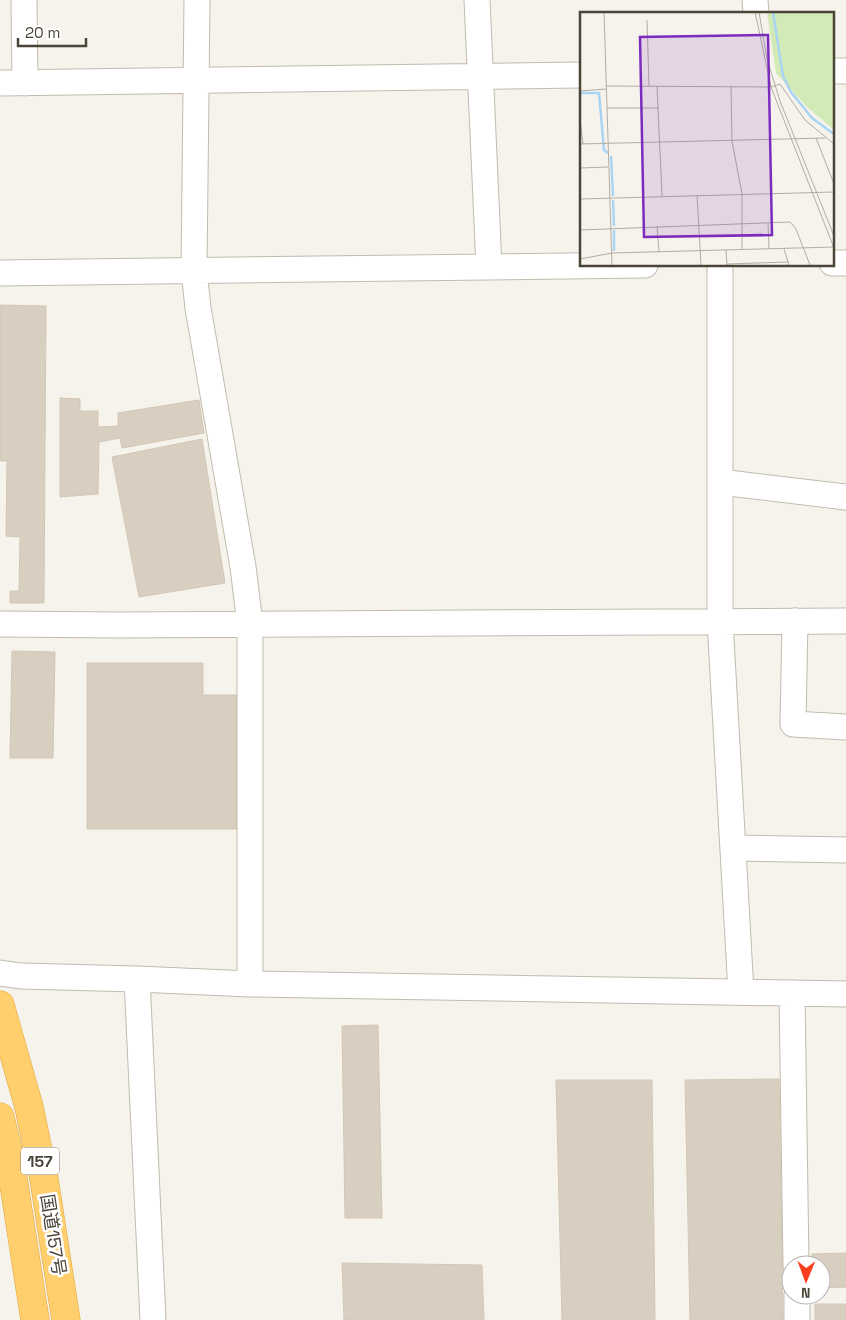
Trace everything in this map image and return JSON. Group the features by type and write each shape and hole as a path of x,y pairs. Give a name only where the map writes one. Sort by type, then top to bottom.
{"highway":[{"name":"国道157号","path":"0,1005 29,1108 44,1179 66,1320"},
{"name":"国道157号","path":"0,1117 10,1159 35,1320"}],"street":[{"path":"24,0 25,84"},
{"path":"197,0 194,271 198,308 243,567 250,624 250,984"},
{"path":"478,0 489,267"},
{"path":"0,83 580,75"},
{"path":"0,273 580,266"},
{"path":"720,266 720,621 741,992"},
{"path":"720,482 846,497"},
{"path":"795,621 793,724 846,727"},
{"path":"0,624 846,621"},
{"path":"733,848 846,850"},
{"path":"0,973 21,976 250,984 846,994"},
{"path":"137,979 153,1320"},
{"path":"792,993 796,1255"},
{"path":"797,1305 797,1320"}],"building":[{"path":"0,305 46,306 44,603 10,603 10,591 19,591 20,537 6,536 7,461 0,461"},
{"path":"60,398 80,399 80,411 98,411 98,427 118,426 118,413 199,400 204,433 122,448 120,438 99,442 98,494 60,497"},
{"path":"202,439 225,583 139,597 112,457"},
{"path":"12,651 55,652 53,758 10,758"},
{"path":"87,663 203,663 203,695 237,695 237,829 87,829"},
{"path":"378,1025 382,1218 345,1218 342,1026"},
{"path":"779,1079 781,1305 783,1305 783,1320 690,1320 685,1080"},
{"path":"556,1080 652,1080 655,1320 562,1320"},
{"path":"846,1253 846,1287 831,1288 831,1255 812,1254"},
{"path":"342,1263 482,1265 484,1320 344,1320"},
{"path":"846,1304 846,1320 815,1320 815,1305"}]}
